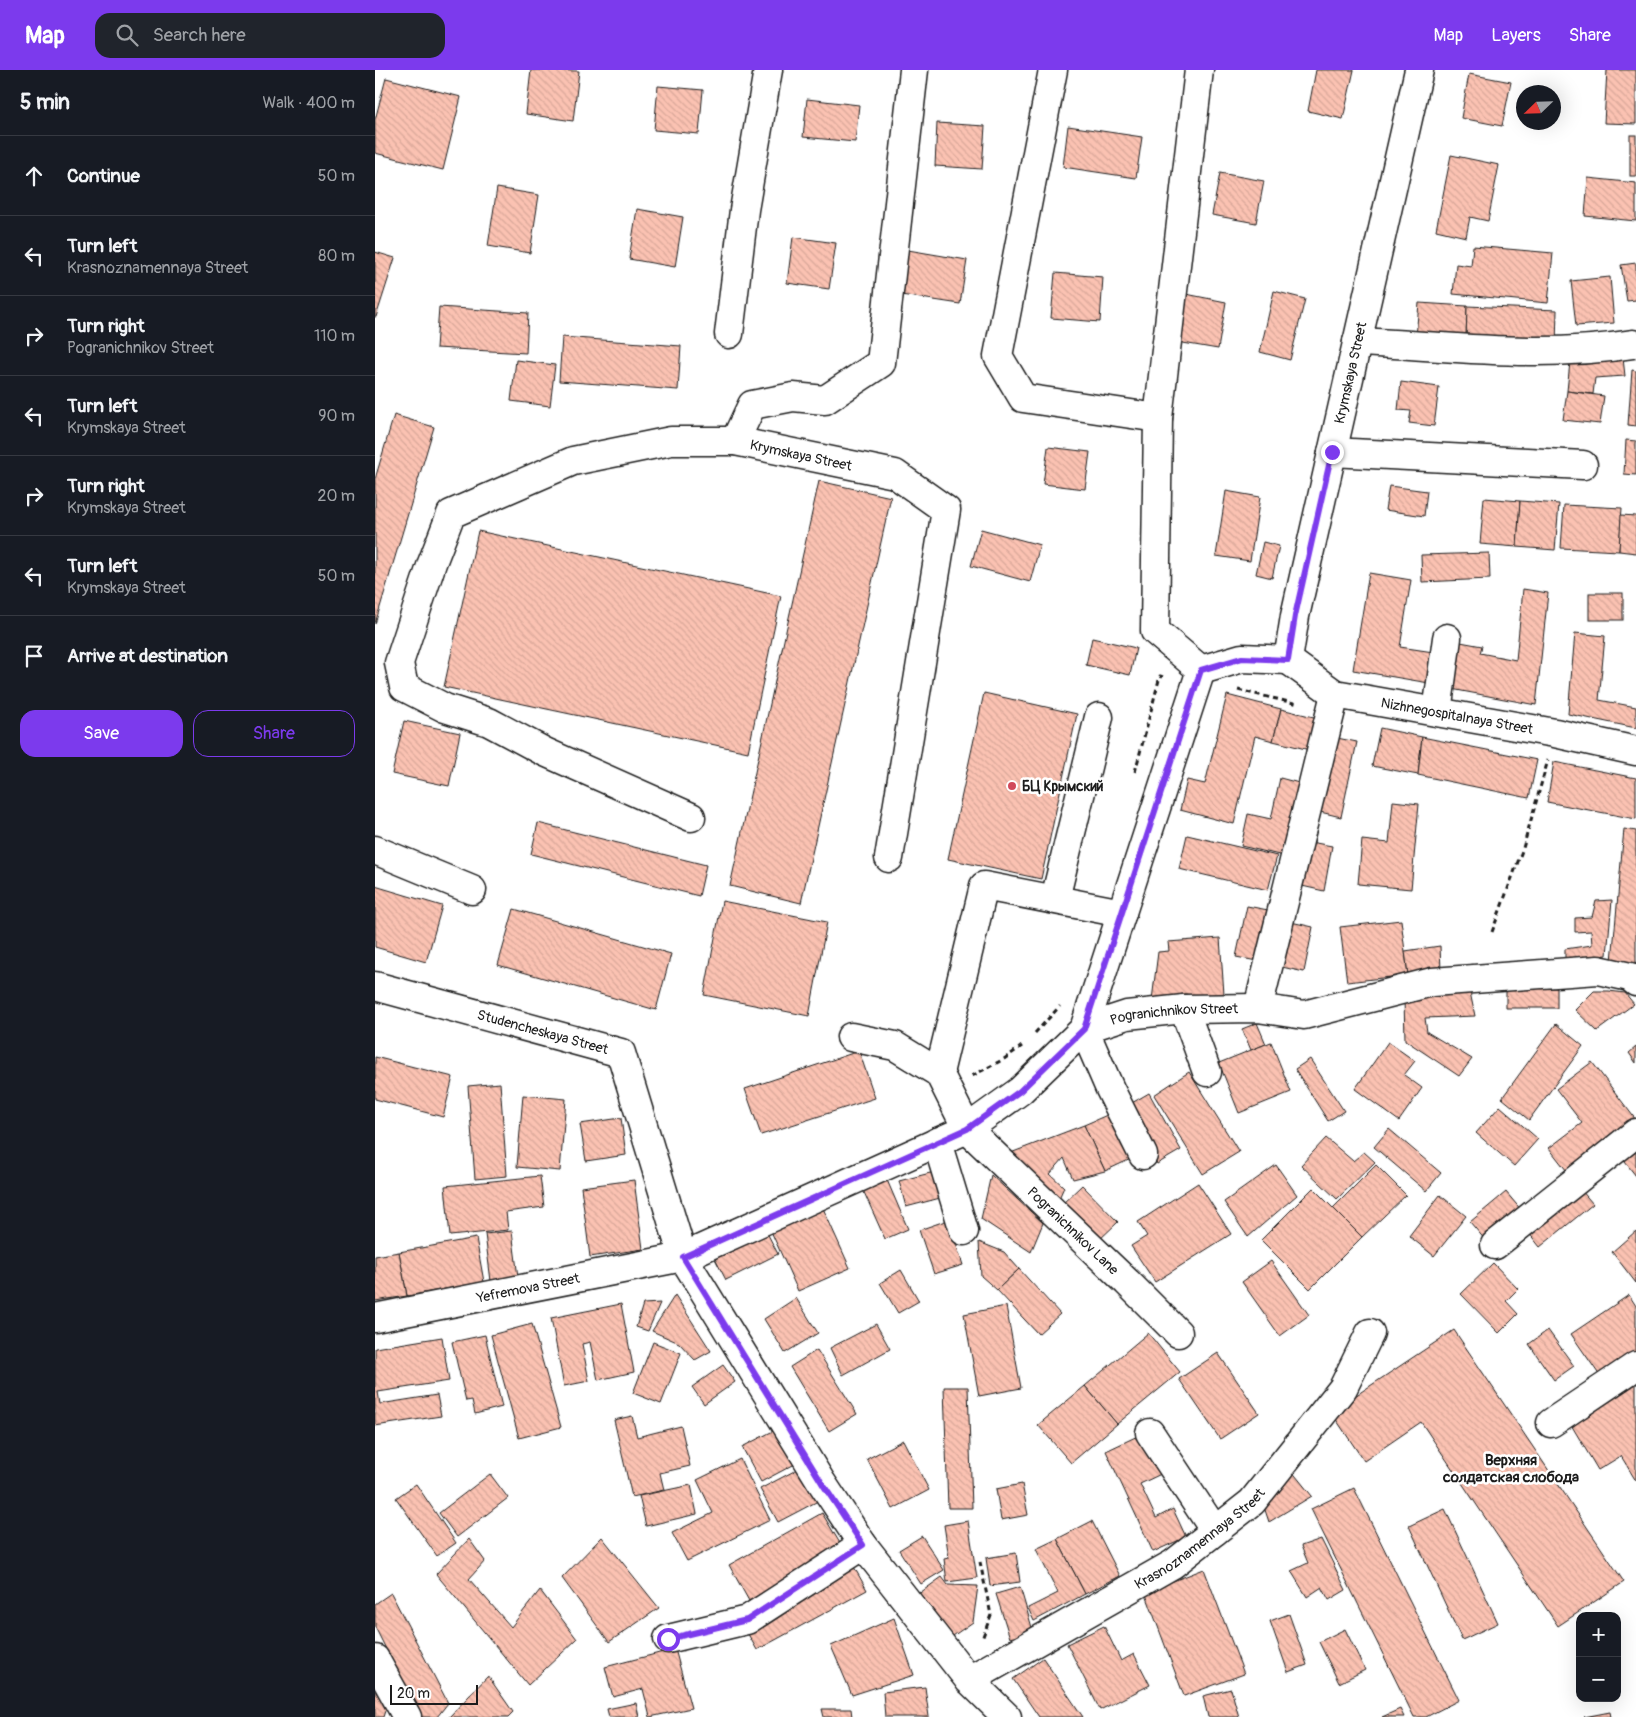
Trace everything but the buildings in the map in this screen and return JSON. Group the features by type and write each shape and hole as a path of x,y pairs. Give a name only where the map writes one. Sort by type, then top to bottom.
{"street":[{"path":"729,334 744,210 768,70"},
{"name":"Krymskaya Street","path":"889,858 946,510 895,474 735,441 752,405 793,397 825,400 881,363 914,70"},
{"path":"1053,70 998,356 1023,398 1158,418"},
{"path":"1199,70 1158,418 1155,631 1201,670"},
{"name":"Krymskaya Street","path":"1288,660 1295,616 1419,70"},
{"path":"1357,342 1502,352 1597,350 1633,344"},
{"path":"691,817 545,752 489,722 445,708 404,687 399,662 432,563 451,514 573,461 671,441 735,441"},
{"path":"1332,452 1583,465"},
{"path":"1437,712 1447,638"},
{"path":"1201,670 1242,658 1288,660"},
{"name":"Nizhnegospitalnaya Street","path":"1288,660 1335,694 1555,733 1636,751"},
{"path":"1143,1154 1110,1089 1084,1029 1201,670"},
{"path":"1258,1008 1335,694"},
{"path":"1055,900 1099,717"},
{"path":"375,850 472,890"},
{"path":"851,1037 895,1046 943,1081 984,886 1122,913"},
{"name":"Pogranichnikov Street","path":"683,1257 967,1129 1020,1091 1084,1029 1127,1015 1184,1009 1258,1008 1303,1015 1432,982 1598,970 1630,977 1636,982"},
{"name":"Studencheskaya Street","path":"375,986 621,1053 683,1257"},
{"path":"1184,1009 1207,1072"},
{"name":"Pogranichnikov Lane","path":"943,1081 967,1129 1179,1333"},
{"path":"1495,1245 1636,1133"},
{"path":"937,1142 964,1231"},
{"path":"683,1257 822,1483 863,1545 969,1680 1007,1717"},
{"name":"Yefremova Street","path":"375,1318 683,1257"},
{"name":"Krasnoznamennaya Street","path":"969,1680 1173,1564 1252,1502 1343,1388 1370,1333"},
{"path":"1551,1423 1636,1366"},
{"path":"1150,1433 1215,1531"},
{"path":"668,1639 747,1620 863,1545"},
{"path":"375,1659 407,1717"}],"path":[{"path":"1492,932 1523,848 1555,733"},
{"path":"1032,1036 1063,1000"},
{"path":"943,1081 1004,1060 1026,1043"},
{"path":"969,1680 991,1615 980,1562"}],"place":[{"name":"БЦ Крымский","path":"1012,786"}],"district":[{"name":"Верхняя солдатская слобода","path":"1511,1468"}],"route":[{"path":"668,1639 747,1620 863,1545 822,1483 683,1257 967,1129 1020,1091 1084,1029 1201,670 1242,658 1288,660 1295,616 1332,452"}]}
